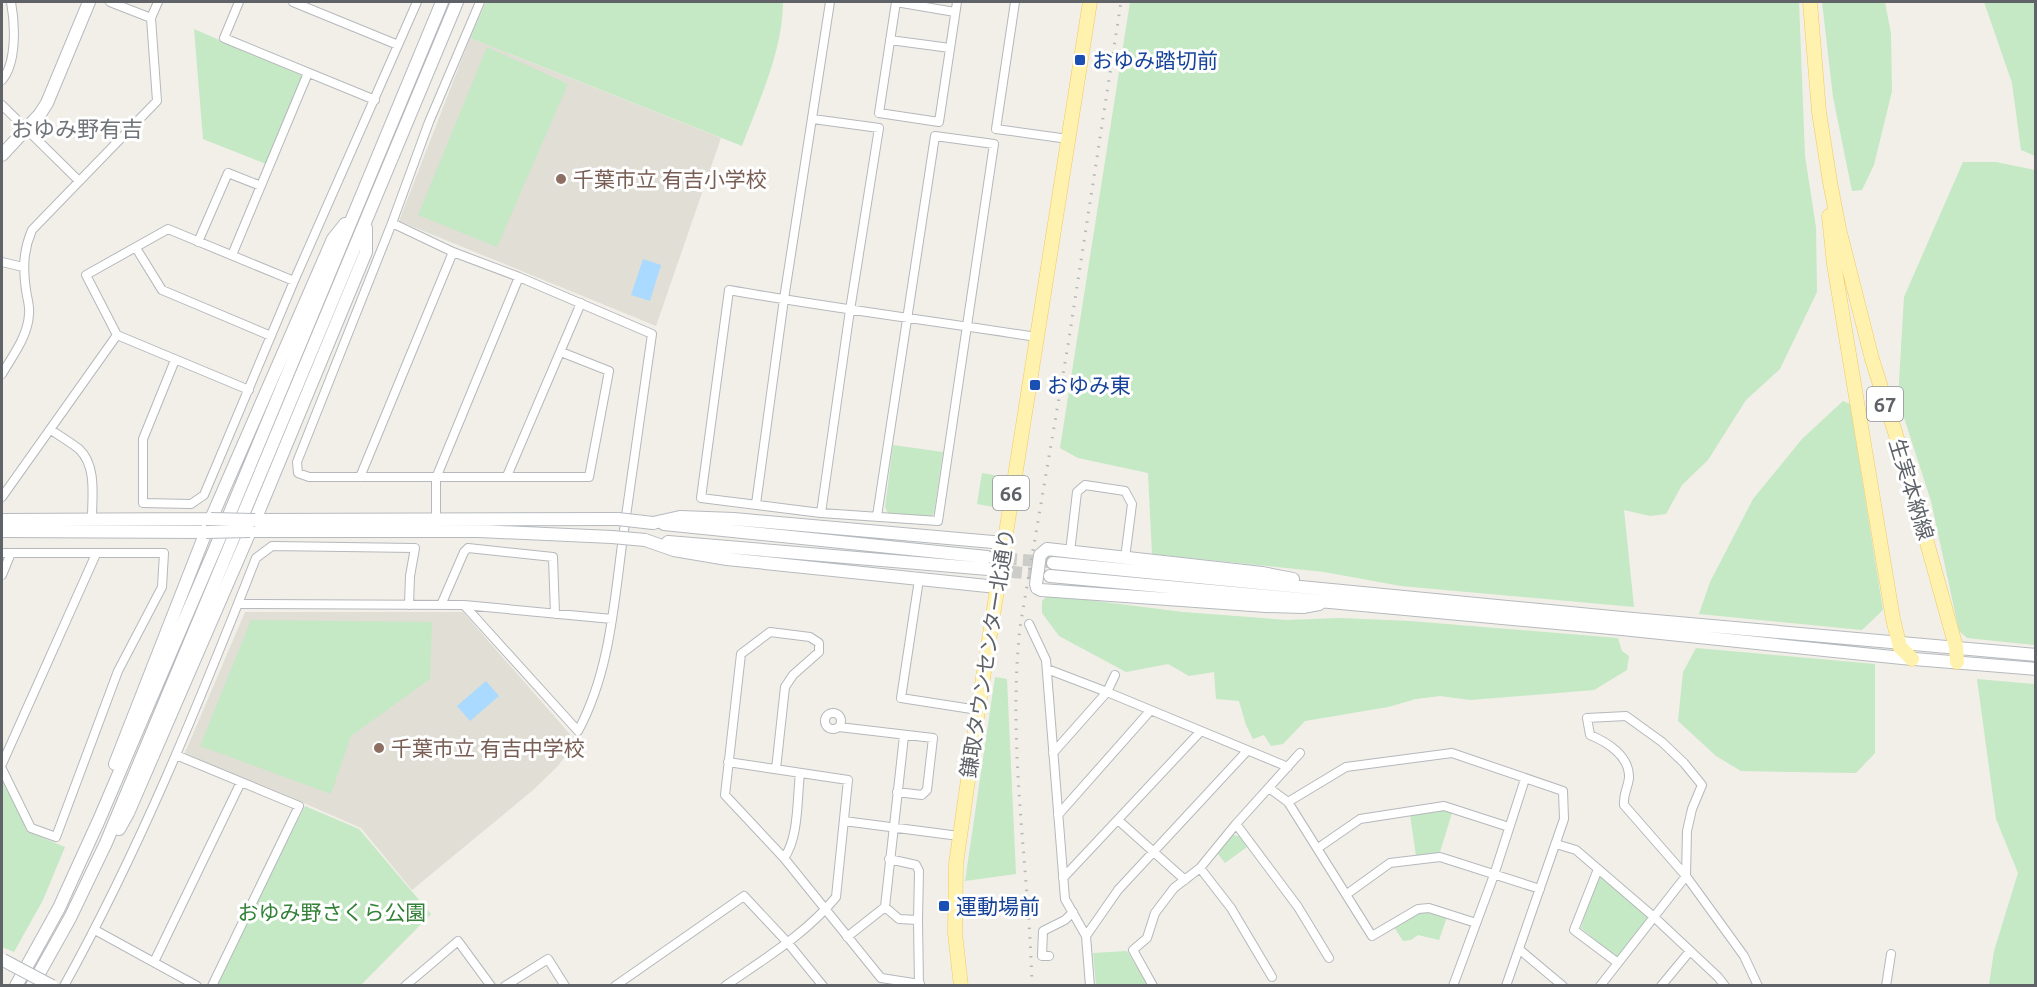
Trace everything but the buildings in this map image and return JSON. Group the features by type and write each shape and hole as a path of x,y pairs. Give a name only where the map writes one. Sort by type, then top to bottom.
{"main road":[{"name":"鎌取タウンセンター北通り","path":"961,986 954,907 959,836 1090,2"},
{"name":"生実本納線","path":"1810,2 1814,59 1830,182 1855,296 1885,406 1906,467 1956,647 1957,662"},
{"name":"生実本納線","path":"1824,142 1834,264 1898,641 1900,647 1912,659"}],"street":[{"path":"2,80 9,69 11,60 13,16 11,2"},
{"path":"2,155 47,104 89,2"},
{"path":"110,2 151,18"},
{"path":"2,374 27,327 29,313 23,267 25,248 32,230 157,101 151,18 158,2"},
{"path":"240,2 224,38 375,100"},
{"path":"293,2 398,45"},
{"path":"175,360 142,439 142,503 191,504 204,495 294,281 417,2"},
{"path":"16,986 60,908 99,820 221,536 442,2"},
{"path":"32,986 70,918 106,843 457,2"},
{"path":"480,2 429,122 392,223 297,462 298,473 309,477 589,477 609,371 561,352"},
{"path":"756,504 784,299 830,2"},
{"path":"956,12 896,2 879,113 939,122 956,12 957,2"},
{"path":"1015,2 996,129 1068,140"},
{"path":"890,40 950,48"},
{"path":"232,255 308,73"},
{"path":"2,105 80,181"},
{"path":"813,119 879,128 821,513"},
{"path":"877,516 908,317 935,136 994,144 967,326 938,521 821,513 700,498 729,290 850,310 908,317 967,326 1036,337"},
{"path":"198,242 228,173 261,186"},
{"path":"99,820 113,768 211,519 333,239 340,227 351,219"},
{"path":"392,223 453,252 519,277 652,334 612,619 602,670 590,708 578,731 464,605"},
{"path":"106,843 128,813 253,526 366,252 365,224"},
{"path":"249,390 117,335 86,274 168,229 294,281"},
{"path":"136,248 162,290 271,336"},
{"path":"360,477 453,252"},
{"path":"2,262 23,267"},
{"path":"436,519 436,478 519,277"},
{"path":"507,476 581,303"},
{"path":"2,497 117,335"},
{"path":"51,430 80,450 85,457 92,474 92,518"},
{"path":"1070,552 1077,492 1085,485 1125,491 1132,504 1125,558"},
{"path":"653,523 680,517 734,519 1004,543"},
{"path":"2,520 211,519 253,526 479,531 612,537 988,563 618,519 436,519 253,526 206,532 2,531"},
{"path":"645,540 674,550 727,559 997,587"},
{"path":"64,986 95,930 176,754 256,558 272,546 415,548 410,576 409,605"},
{"path":"441,605 464,552 468,548 553,557 555,614"},
{"path":"1047,549 1262,573 1313,582 1336,596 1303,607 1266,606 1041,590 1036,584 1040,555 1047,549"},
{"path":"2,575 6,553 164,553 162,587 118,671 56,837 31,828 2,767 96,554"},
{"path":"1053,563 1336,596 1622,623 1741,634 1898,641 2036,655"},
{"path":"1050,576 1336,596"},
{"path":"918,586 901,698 978,710"},
{"path":"238,604 464,605 612,619"},
{"path":"1029,624 1046,660 1065,899 1086,936 1090,986"},
{"path":"776,769 785,687 793,675 819,652 819,643 810,637 770,632 741,654 724,795 784,858 881,978 920,985 919,871 916,865 889,859"},
{"path":"1741,634 1912,659 2036,669"},
{"path":"1047,669 1288,767"},
{"path":"1053,753 1107,692 1114,675"},
{"path":"1058,815 1150,711"},
{"path":"1600,986 1686,876 1688,831 1692,809 1702,785 1684,763 1662,742 1626,716 1587,718 1590,735 1608,743 1625,761 1629,778 1623,796 1624,805 1686,876 1744,956 1758,986"},
{"path":"839,727 933,738 927,790 922,795 897,792"},
{"path":"1063,878 1200,732"},
{"path":"847,937 885,907 904,736"},
{"path":"1086,936 1118,890 1247,751"},
{"path":"1153,986 1133,950 1147,938 1155,913 1174,888 1200,868 1300,753"},
{"path":"1288,802 1346,767 1452,753 1563,791 1564,819 1506,986"},
{"path":"176,754 299,807 212,986"},
{"path":"725,986 788,943 836,897 848,780 728,762"},
{"path":"784,858 793,838 800,772"},
{"path":"1454,986 1525,779"},
{"path":"154,962 241,782"},
{"path":"1269,788 1288,802 1372,936 1418,909 1429,908 1476,924"},
{"path":"1317,848 1360,819 1444,806 1509,827"},
{"path":"1118,820 1185,880"},
{"path":"844,821 959,836"},
{"path":"1236,824 1298,908 1329,958"},
{"path":"1556,844 1576,850 1654,917 1725,986"},
{"path":"1347,894 1390,863 1440,857 1540,890"},
{"path":"1200,868 1231,908 1272,977"},
{"path":"1598,869 1574,930 1618,963"},
{"path":"617,985 744,896 788,943 823,986"},
{"path":"885,907 899,919 918,920"},
{"path":"1049,956 1042,956 1042,931 1065,920 1073,912"},
{"path":"95,930 197,986"},
{"path":"405,986 458,941 491,986"},
{"path":"1520,950 1563,986"},
{"path":"1661,986 1690,951"},
{"path":"1886,986 1891,954"},
{"path":"2,959 52,986"},
{"path":"505,986 548,959 565,986"}],"shaded area":[{"name":"千葉市立 有吉小学校","path":"470,38 721,138 656,326 399,221"},
{"name":"千葉市立 有吉中学校","path":"245,612 463,612 576,741 558,766 532,791 412,890 361,828 184,755"}],"green space":[{"path":"486,2 783,2 775,57 742,146 470,38"},
{"path":"1130,2 1799,2 1805,156 1816,227 1817,292 1780,369 1746,400 1708,460 1682,485 1666,514 1650,516 1624,510 1634,607 1401,586 1324,572 1152,554 1148,473 1078,458 1060,448"},
{"path":"1822,2 1885,2 1891,34 1892,91 1874,165 1862,190 1852,191 1833,97"},
{"path":"1984,2 2035,2 2035,156 2021,150 2012,83"},
{"path":"194,29 303,76 266,164 203,139"},
{"path":"487,47 568,84 497,247 418,215"},
{"path":"1963,162 1996,162 2035,170 2035,645 1967,638 1959,631 1931,501 1898,399 1904,297"},
{"path":"1843,401 1850,404 1883,610 1862,630 1699,614 1710,582 1753,499 1802,439"},
{"path":"893,445 943,452 934,513 931,517 888,513 885,507"},
{"path":"982,473 1004,477 1000,508 977,504"},
{"path":"1048,595 1183,612 1287,620 1339,618 1410,621 1618,638 1622,651 1629,656 1627,670 1594,690 1470,700 1440,696 1416,699 1388,707 1305,721 1283,744 1271,746 1264,735 1253,739 1239,701 1216,699 1214,672 1189,676 1168,664 1126,672 1059,636 1042,613 1042,601"},
{"path":"251,620 432,622 430,679 351,736 331,794 200,746"},
{"path":"1696,648 1875,664 1875,753 1856,773 1741,771 1716,756 1678,721 1683,672"},
{"path":"995,677 1007,679 1016,874 965,881"},
{"path":"1977,679 2035,684 2035,985 1989,985 1994,951 2018,873 1996,819"},
{"path":"2,773 27,831 65,847 43,900 14,952 2,947"},
{"name":"おゆみ野さくら公園","path":"305,806 359,829 431,914 361,985 214,986"},
{"path":"1444,810 1452,813 1440,852 1416,856 1410,815"},
{"path":"1233,835 1239,836 1247,847 1225,863 1217,853"},
{"path":"1602,876 1648,918 1648,923 1617,958 1581,928 1597,877"},
{"path":"1422,911 1447,917 1439,940 1418,935 1411,940 1403,941 1394,927"},
{"path":"1127,951 1148,985 1096,985 1093,953"}],"water":[{"path":"643,259 661,265 650,301 631,295"},
{"path":"486,681 499,696 470,721 457,706"}],"tunnel":[{"path":"987,557 1049,562"},
{"path":"992,570 1046,575"}],"railway":[{"path":"1032,986 1017,762 1016,717 1020,627 1068,345 1121,2"}],"place":[{"name":"おゆみ踏切前","path":"1080,60"},
{"name":"千葉市立 有吉小学校","path":"561,179"},
{"name":"おゆみ東","path":"1035,385"},
{"name":"千葉市立 有吉中学校","path":"379,748"},
{"name":"運動場前","path":"944,906"}],"district":[{"name":"おゆみ野有吉","path":"77,128"}]}
